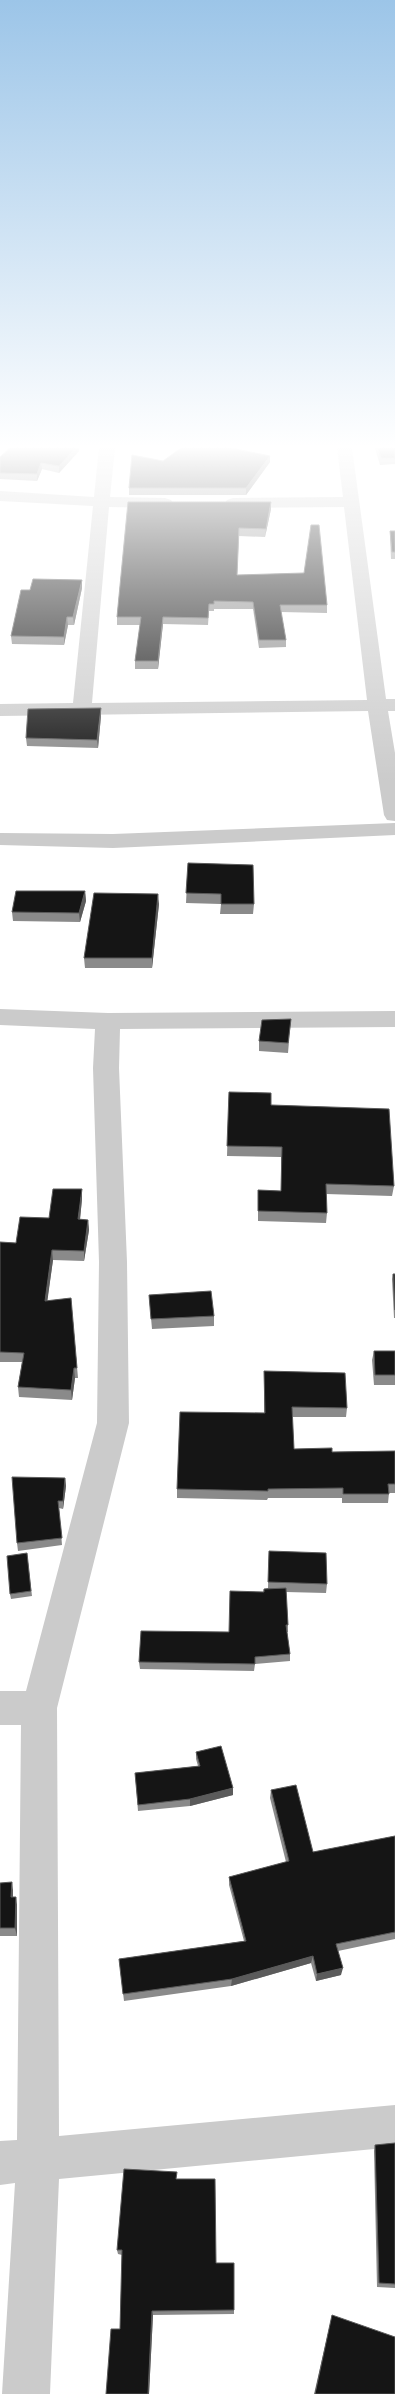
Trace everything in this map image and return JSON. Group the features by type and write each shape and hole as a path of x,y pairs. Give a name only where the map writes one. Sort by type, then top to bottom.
{"street":[{"path":"82,710 96,560"},
{"path":"362,560 386,705 395,815"},
{"path":"0,710 386,705"},
{"path":"0,839 113,841 395,829"},
{"path":"0,1017 108,1020 395,1019"},
{"path":"26,2394 19,2161 39,1708 113,1423 113,1262 106,1068 108,1020"},
{"path":"0,1708 39,1708"},
{"path":"19,2161 395,2126"}],"building":[{"path":"122,560 238,560 237,575 304,573 306,560 322,560 327,605 280,605 286,640 259,640 253,602 214,601 214,604 209,604 208,618 163,617 158,661 135,661 141,617 117,617"},
{"path":"33,579 82,580 73,617 67,617 64,637 11,636 21,590 30,590"},
{"path":"101,708 97,740 26,738 28,709"},
{"path":"188,863 253,865 254,904 221,904 221,894 186,893"},
{"path":"16,891 85,891 79,913 12,912"},
{"path":"94,893 158,894 152,958 84,958"},
{"path":"291,1019 288,1043 259,1041 262,1020"},
{"path":"229,1092 271,1093 271,1105 389,1109 394,1186 326,1184 327,1213 258,1211 258,1190 281,1191 282,1147 227,1146"},
{"path":"53,1189 82,1189 78,1219 88,1220 84,1251 52,1250 45,1301 71,1298 77,1368 74,1368 71,1390 18,1387 24,1353 0,1352 0,1242 16,1243 20,1217 49,1218"},
{"path":"393,1274 395,1274 395,1310"},
{"path":"211,1291 214,1316 151,1319 149,1295"},
{"path":"374,1351 395,1351 395,1375 375,1375"},
{"path":"264,1371 345,1373 347,1408 292,1407 294,1449 332,1448 332,1452 395,1451 395,1484 388,1484 389,1494 343,1494 343,1488 268,1489 268,1491 177,1489 180,1412 265,1413"},
{"path":"12,1477 65,1478 63,1501 58,1501 62,1538 17,1543"},
{"path":"269,1551 326,1553 327,1584 268,1582"},
{"path":"27,1553 31,1591 10,1594 7,1556"},
{"path":"286,1588 288,1625 286,1625 290,1654 255,1657 255,1664 139,1662 141,1631 229,1632 230,1591 264,1592 264,1589"},
{"path":"221,1746 233,1788 190,1799 138,1805 135,1773 200,1766 196,1752"},
{"path":"296,1785 313,1852 395,1836 395,1932 336,1944 343,1968 317,1974 313,1956 232,1979 123,1994 119,1959 246,1941 229,1877 289,1861 271,1790"},
{"path":"12,1882 11,1897 16,1897 15,1928 0,1928 0,1883"},
{"path":"395,2143 395,2284 379,2283 375,2145"},
{"path":"124,2169 177,2172 176,2179 215,2179 216,2263 234,2263 234,2310 152,2311 148,2394 106,2394 111,2329 120,2329 122,2250 117,2250"},
{"path":"332,2315 395,2337 395,2394 315,2394"}]}
